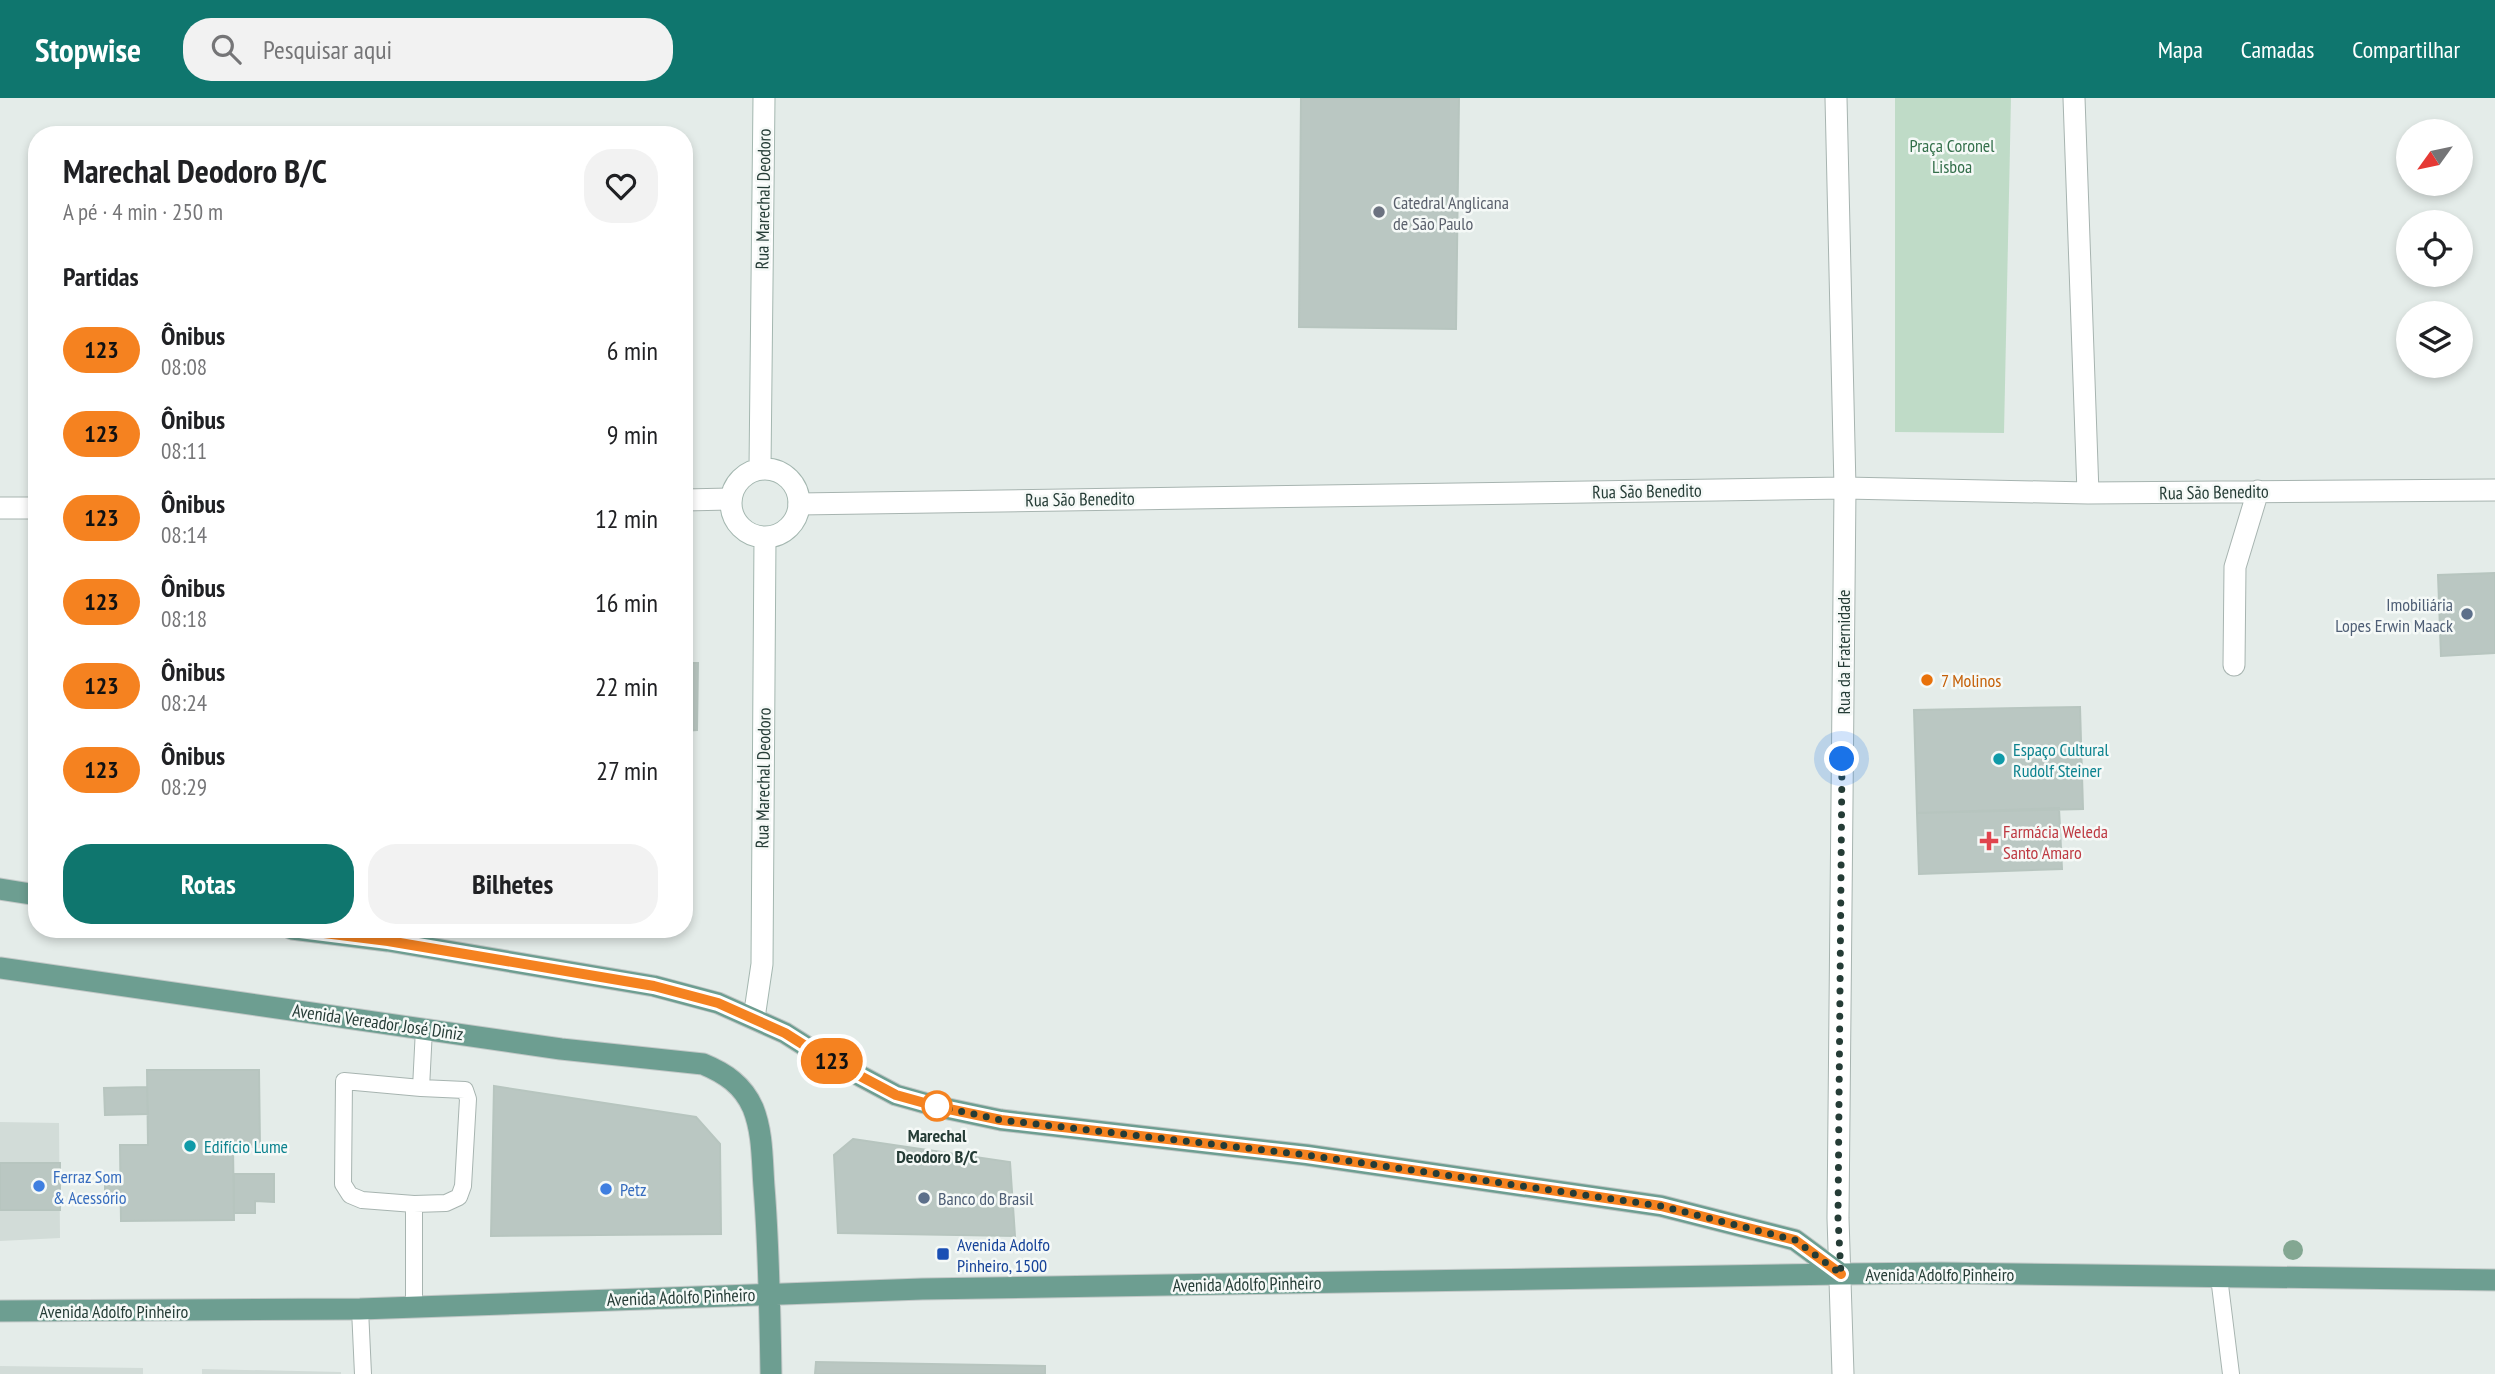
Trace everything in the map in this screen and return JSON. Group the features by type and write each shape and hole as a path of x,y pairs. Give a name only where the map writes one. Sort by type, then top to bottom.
{"main road":[{"path":"0,889 28,894"},
{"path":"364,938 654,986 718,1003 785,1033 896,1095 939,1107 1001,1120 1307,1155 1661,1206 1795,1240 1841,1274"},
{"name":"Avenida Vereador José Diniz","path":"0,968 561,1049 703,1064 720,1071 735,1082 746,1096 753,1108 760,1132 769,1294"},
{"name":"Avenida Adolfo Pinheiro","path":"0,1311 360,1309 936,1288 1841,1274 2495,1280"},
{"path":"769,1294 771,1374"}],"street":[{"name":"Rua Marechal Deodoro","path":"760,468 764,98"},
{"name":"Rua da Fraternidade","path":"1836,98 1845,488 1838,1218 1843,1374"},
{"path":"2074,98 2088,493"},
{"path":"760,468 775,470 788,477 796,489 799,503 796,516 789,527 778,534 765,537 751,534 740,526 732,514 730,499 735,485 746,474 760,468"},
{"name":"Rua São Benedito","path":"799,503 1845,488 2088,493 2495,491"},
{"path":"2234,665 2235,567 2258,491"},
{"path":"693,500 730,499"},
{"path":"0,508 28,508"},
{"name":"Rua Marechal Deodoro","path":"754,1018 762,964 765,537"}],"lane":[{"path":"421,1088 424,1029"},
{"path":"344,1081 465,1090 468,1099 464,1174 459,1197 446,1203 414,1204 362,1200 350,1195 343,1184 344,1081"},
{"path":"414,1204 414,1307"},
{"path":"2219,1277 2231,1374"},
{"path":"360,1309 363,1374"}],"shaded area":[{"name":"Ferraz Som & Acessório","path":"0,1122 59,1123 60,1238 0,1241"},
{"path":"0,1366 143,1368 143,1374 0,1374"},
{"path":"202,1369 341,1372 341,1374 202,1374"}],"green space":[{"name":"Praça Coronel Lisboa","path":"1895,98 2011,98 2004,433 1895,432"}],"building":[{"name":"Catedral Anglicana de São Paulo","path":"1301,98 1459,98 1456,329 1299,327"},
{"name":"Imobiliária Lopes Erwin Maack","path":"2495,573 2495,653 2441,656 2438,575"},
{"path":"693,663 698,663 697,730 693,730"},
{"name":"Espaço Cultural Rudolf Steiner","path":"2080,707 2083,809 1917,813 1914,710"},
{"name":"Farmácia Weleda Santo Amaro","path":"2059,808 2062,869 1919,874 1917,813"},
{"name":"Edifício Lume","path":"147,1070 259,1070 260,1147 233,1147 234,1220 121,1221 120,1145 148,1145"},
{"name":"Petz","path":"494,1086 696,1117 720,1144 721,1234 491,1236"},
{"path":"147,1087 148,1114 105,1115 104,1088"},
{"name":"Banco do Brasil","path":"853,1139 1010,1162 1015,1236 838,1233 834,1155"},
{"path":"0,1163 60,1163 60,1210 0,1210"},
{"path":"120,1173 120,1201 105,1202 105,1174"},
{"path":"234,1174 274,1174 274,1202 255,1201 255,1213 234,1213"},
{"path":"816,1362 1045,1366 1045,1374 815,1374"}],"bus line":[{"name":"123","path":"364,938 654,986 718,1003 785,1033 896,1095 939,1107 1001,1120 1307,1155 1661,1206 1795,1240 1841,1274"}],"place":[{"name":"Catedral Anglicana de São Paulo","path":"1379,212"},
{"name":"Imobiliária Lopes Erwin Maack","path":"2467,614"},
{"name":"7 Molinos","path":"1927,680"},
{"name":"Espaço Cultural Rudolf Steiner","path":"1999,759"},
{"name":"Farmácia Weleda Santo Amaro","path":"1989,841"},
{"name":"Marechal Deodoro B/C","path":"937,1106"},
{"name":"Edifício Lume","path":"190,1146"},
{"name":"Ferraz Som & Acessório","path":"39,1186"},
{"name":"Petz","path":"606,1189"},
{"name":"Banco do Brasil","path":"924,1198"},
{"name":"Avenida Adolfo Pinheiro, 1500","path":"943,1254"}],"route":[{"path":"937,1106 1001,1120 1307,1155 1661,1206 1795,1240 1841,1274 1838,1218 1842,759"}]}
